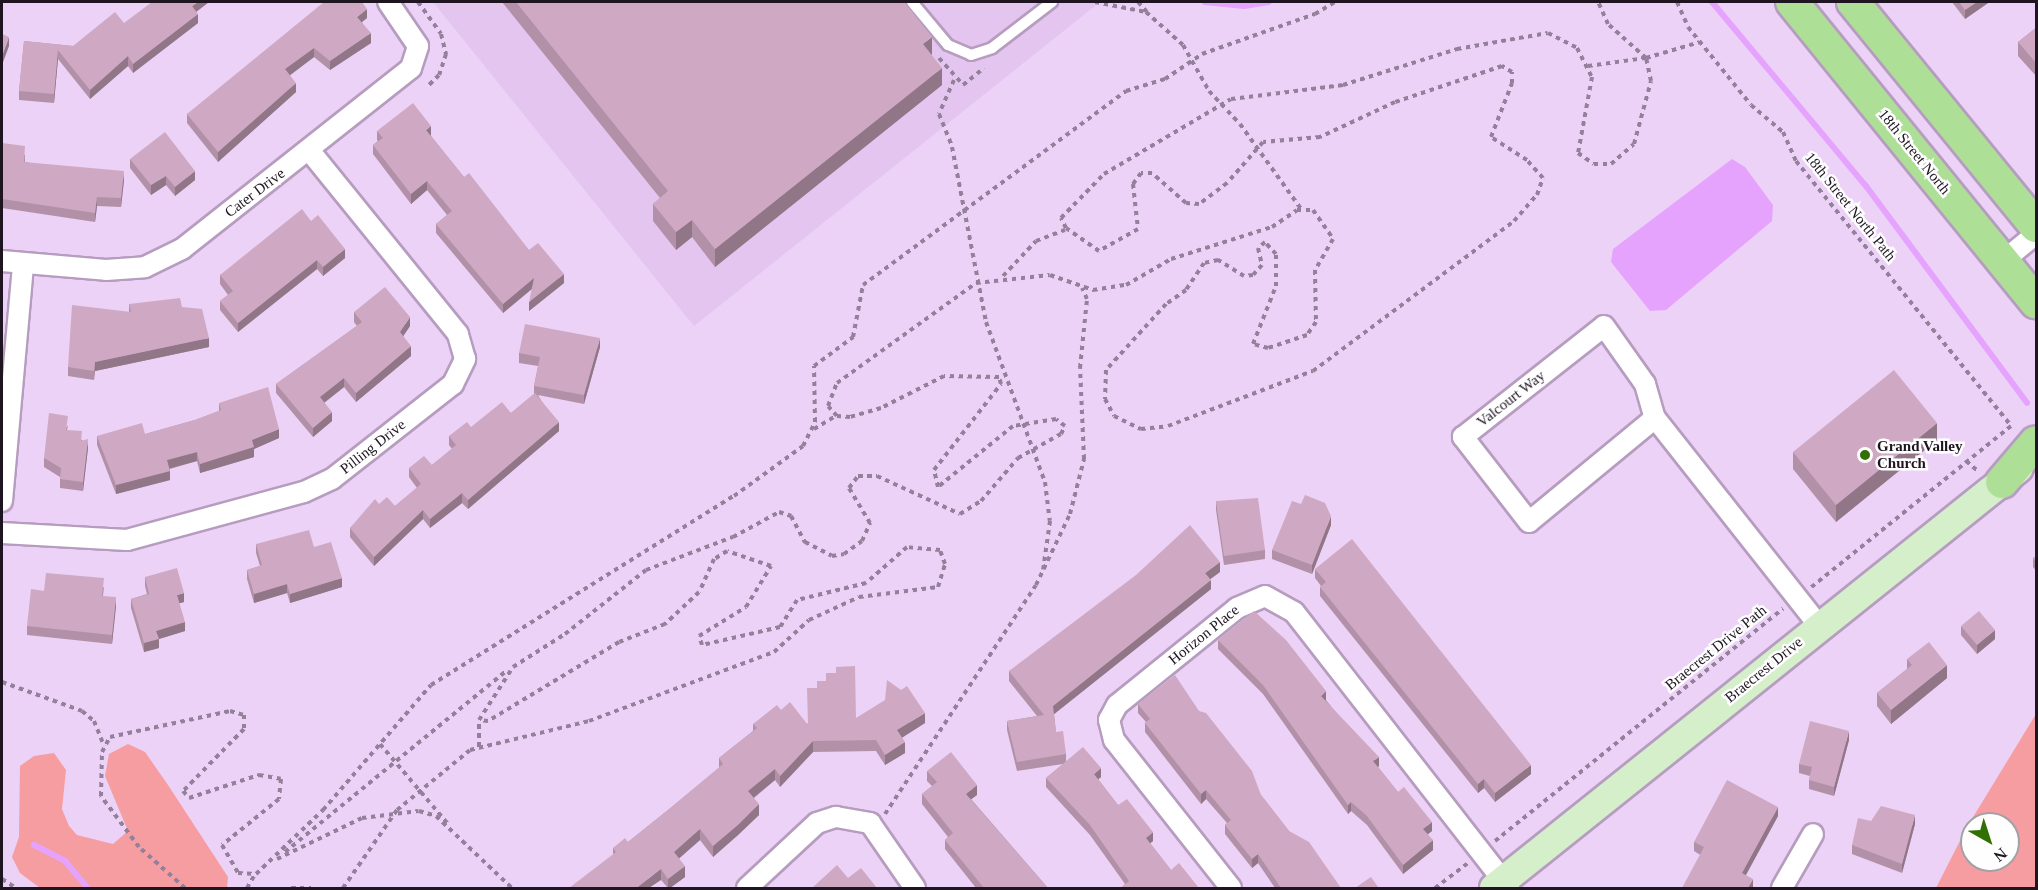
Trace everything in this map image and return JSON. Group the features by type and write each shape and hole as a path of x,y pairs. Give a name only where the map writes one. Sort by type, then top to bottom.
{"main road":[{"name":"18th Street North","path":"1792,2 2037,302"},
{"path":"1854,2 2037,226"},
{"path":"2008,267 2037,317"},
{"path":"2002,482 2024,434"},
{"path":"2002,482 2037,465"}],"street":[{"name":"Cater Drive","path":"2,261 23,265 145,267 182,249 310,151 411,68 418,46 414,36 388,2"},
{"name":"Pilling Drive","path":"2,532 127,540 304,492 333,478 453,384 465,359 458,334 310,151"},
{"path":"2008,267 2037,234"},
{"path":"2,501 23,265"},
{"name":"Valcourt Way","path":"1655,418 1529,522 1463,437 1604,326 1645,384 1655,418 1819,626"},
{"name":"Braecrest Drive","path":"1502,886 1819,626 2037,454"},
{"name":"Horizon Place","path":"1232,888 1114,740 1109,720 1117,705 1237,608 1265,596 1294,612 1483,851 1502,886"},
{"path":"747,888 817,823 836,817 870,823 915,888"},
{"path":"1782,888 1813,834"}],"lane":[{"path":"912,2 948,45 971,54 993,48 1052,2"}],"path":[{"path":"1095,2 1150,15"},
{"path":"1061,218 1069,230 1102,250 1138,229 1133,184 1141,173 1152,173 1172,194 1199,204 1229,181 1255,147 1269,140 1298,142 1320,137 1395,102 1502,66 1512,72 1512,83 1491,137 1539,171 1542,186 1514,221 1313,372 1168,426 1141,429 1114,416 1103,393 1106,370 1166,304 1186,290 1204,262 1218,260 1249,276 1262,265 1260,246 1269,242 1276,254 1276,286 1253,344 1268,348 1312,331 1317,316 1315,270 1333,239 1318,214 1300,209 1255,147 1219,104 1193,59 1138,2"},
{"path":"812,429 814,366 853,337 863,285 1119,96 1165,79 1193,59 1315,14 1335,2"},
{"path":"1004,276 1015,258 1052,231 1061,218 1104,174 1219,104 1260,92 1343,85 1458,49 1538,33 1562,36 1588,66 1593,88 1578,153 1594,164 1611,164 1628,154 1647,105 1646,58 1608,24 1598,2"},
{"name":"18th Street North Path","path":"1677,2 1700,42 1751,105 1783,132 1796,161 2024,434"},
{"path":"1588,66 1646,58 1700,42"},
{"path":"954,80 939,114 952,147 976,283 988,328 1037,448 1050,521 1042,575"},
{"path":"836,416 826,401 837,383 976,283 1004,276 1050,275 1100,290 1126,285 1171,259 1272,227 1300,209"},
{"path":"950,221 961,219 965,225"},
{"path":"1052,231 1069,230"},
{"path":"888,810 1042,575 1070,514 1084,459 1080,368 1087,299 1079,285"},
{"path":"248,888 256,874 263,869 398,763 526,656 566,634 633,577 779,512 791,516 800,538 824,552 832,556 851,550 870,523 849,489 858,476 877,476 960,514 981,501 1018,458 1061,434 1065,426 1056,419 1027,422 1003,432 938,487 934,470 1001,384 999,377 944,376 881,408 836,416 812,429 797,452 734,496 445,674 419,696 380,744 273,861"},
{"name":"Braecrest Drive Path","path":"1435,888 1798,597 2024,434"},
{"path":"343,888 397,812 419,789 479,747 562,730 774,652 809,620 859,597 932,591 943,574 944,556 935,548 907,547 866,583 796,600 780,627 706,646 699,636 746,607 771,566 723,552 714,559 703,588 664,624 625,638 488,721 480,721"},
{"path":"479,747 480,721 500,683 526,656"},
{"path":"2,682 82,711 94,721 104,747 101,796 139,848 185,888"},
{"path":"104,747 116,734 230,711 244,715 244,729 183,791 189,798 259,775 281,779 279,799 222,845 238,873 256,874"},
{"path":"380,744 462,838 512,888"},
{"path":"273,861 362,818 397,812 436,816 462,838"},
{"path":"2,879 16,888"},
{"path":"291,888 311,888"}],"shaded area":[{"path":"433,2 1100,2 694,326"},
{"path":"1732,159 1745,167 1773,205 1772,221 1666,310 1650,311 1611,262 1613,249"},
{"path":"2036,714 2036,888 1936,888 1960,841 1960,872 2020,872 2020,812 1976,812"},
{"path":"128,744 145,752 168,785 228,877 227,888 40,888 20,873 12,857 19,837 20,766 34,756 54,753 66,770 62,809 69,826 77,835 113,844 128,831 105,776 109,754"}],"building":[{"path":"152,2 198,2 192,6 198,14 133,64 128,56 90,90 58,50 54,94 19,91 24,41 73,46 115,12 124,23"},
{"path":"324,2 362,2 367,9 357,17 371,33 330,61 314,48 285,69 296,83 218,152 187,114"},
{"path":"516,2 904,2 932,37 923,44 942,68 715,249 692,220 676,232 653,204 668,191"},
{"path":"1959,2 1977,2 1965,10"},
{"path":"2037,27 2037,64 2018,42"},
{"path":"2,34 9,37 2,56"},
{"path":"413,103 431,126 426,130 464,177 469,173 529,250 538,243 564,274 529,302 534,278 503,304 436,224 452,211 427,181 411,194 373,145 383,138 377,131"},
{"path":"165,132 195,171 175,187 166,176 151,185 130,159"},
{"path":"2,143 25,146 24,162 124,171 121,198 97,197 95,213 2,199"},
{"path":"302,209 311,221 318,215 345,249 323,267 317,260 238,323 220,301 233,291 220,275"},
{"path":"385,287 410,317 400,332 411,346 356,393 344,378 320,397 332,412 313,428 276,384 362,322 354,312"},
{"path":"180,298 182,307 202,309 209,338 95,362 94,371 68,367 72,305 131,312 129,304"},
{"path":"525,324 600,338 584,395 534,386 540,357 519,353"},
{"name":"Grand Valley Church","path":"1894,370 1937,423 1836,505 1793,452"},
{"path":"268,387 279,429 252,440 254,447 200,464 197,452 167,460 170,471 116,485 97,436 142,423 145,434 195,420 221,410 219,403"},
{"path":"535,393 559,422 468,500 462,493 430,519 423,510 374,557 350,528 375,499 379,504 387,497 395,506 421,484 409,468 424,456 432,465 456,445 449,436 467,422 471,427 502,402 511,413"},
{"path":"49,413 68,416 66,430 82,431 81,441 88,439 83,482 60,479 61,468 44,458"},
{"path":"1305,495 1325,503 1331,516 1312,565 1272,550 1292,501 1301,504"},
{"path":"1258,498 1265,550 1224,556 1216,501"},
{"path":"1190,525 1220,562 1205,573 1211,580 1053,706 1056,732 1063,731 1066,754 1017,762 1007,721 1044,715 1009,671 1136,575"},
{"path":"309,530 314,547 331,542 342,578 290,594 287,584 254,594 247,570 262,565 256,544"},
{"path":"1352,539 1531,765 1495,793 1484,779 1478,784 1320,587 1326,582 1315,569"},
{"path":"177,568 184,593 177,595 185,622 156,631 159,639 144,643 131,599 149,594 145,577"},
{"path":"46,573 104,578 102,596 116,597 112,635 27,626 31,589 44,591"},
{"path":"1254,611 1286,640 1326,691 1321,696 1379,757 1373,761 1398,792 1404,787 1432,822 1423,829 1433,840 1403,865 1367,816 1351,802 1348,805 1263,685 1218,640"},
{"path":"1979,611 1995,630 1977,645 1961,626"},
{"path":"1929,642 1947,665 1891,710 1877,693 1912,665 1907,659"},
{"path":"855,666 856,718 885,700 887,680 901,690 907,686 925,713 897,730 905,742 885,755 876,740 813,741 780,776 775,769 748,791 759,804 713,846 700,829 674,852 685,866 668,879 661,869 636,888 569,888 616,852 613,848 625,838 628,842 723,764 719,758 757,728 753,724 777,705 781,710 790,702 808,725 807,688 817,688 817,681 826,681 826,673 836,673 836,667"},
{"path":"1175,675 1199,711 1206,713 1252,771 1261,795 1289,831 1309,842 1341,888 1281,888 1258,854 1252,859 1225,825 1231,820 1206,790 1201,794 1145,723 1150,719 1138,704"},
{"path":"1810,721 1849,731 1834,787 1809,780 1812,767 1799,764"},
{"path":"1083,747 1101,768 1094,774 1118,805 1127,799 1153,832 1146,838 1171,870 1179,863 1199,888 1122,887 1129,881 1090,825 1046,778"},
{"path":"951,752 977,785 966,794 1048,888 984,888 945,840 953,833 922,794 937,782 927,771"},
{"path":"1727,780 1778,807 1742,873 1753,879 1748,888 1682,888 1704,847 1694,842"},
{"path":"1881,806 1915,815 1902,864 1852,845 1858,818 1871,821"},
{"path":"837,865 848,878 861,868 877,888 812,888"},
{"path":"1371,877 1377,888 1355,888"}],"waterway":[{"path":"1205,2 1244,6 1269,2"},
{"path":"1712,2 1866,186 2027,403"},
{"path":"34,845 65,861 88,888"}],"place":[{"name":"Grand Valley Church","path":"1865,455"}]}
